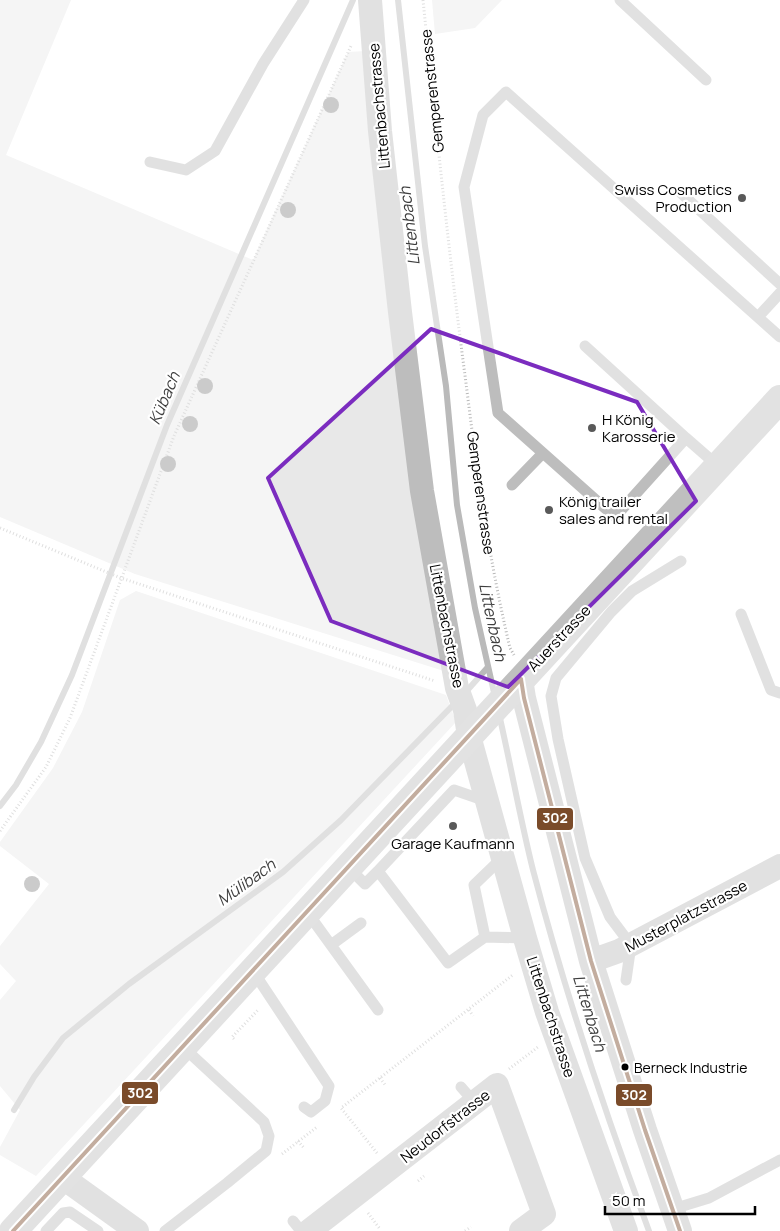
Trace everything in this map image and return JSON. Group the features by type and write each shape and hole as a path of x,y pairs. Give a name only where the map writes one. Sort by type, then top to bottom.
{"main road":[{"name":"Auerstrasse","path":"13,1231 348,867 473,722 514,687 610,598 718,466 780,399"}],"street":[{"name":"Littenbachstrasse","path":"370,0 380,131 421,482 457,688 473,722 488,802 502,858 547,1012 626,1231"},
{"path":"514,687 524,698 591,961 645,1130 677,1220"},
{"name":"Musterplatzstrasse","path":"591,961 620,951 780,866"},
{"name":"Neudorfstrasse","path":"301,1226 390,1169 468,1095 497,1085 544,1214 521,1231"},
{"path":"62,1177 137,1231"}],"lane":[{"path":"150,162 186,170 215,151 262,64 304,0"},
{"path":"620,0 706,80"},
{"path":"686,438 615,517 498,413 464,187 483,115 506,92 780,338"},
{"path":"681,193 780,284"},
{"path":"758,317 780,293"},
{"path":"585,346 718,466"},
{"path":"512,485 542,452"},
{"path":"626,980 631,945 610,917 585,858 558,739 552,696 556,678 610,598 632,591 681,561"},
{"path":"741,614 771,690 780,693"},
{"path":"348,867 365,884 454,790 488,802"},
{"path":"485,937 474,885 502,858"},
{"path":"378,871 448,963 485,937 525,938"},
{"path":"307,912 378,1010"},
{"path":"331,944 361,923"},
{"path":"253,971 329,1086 325,1101 311,1112 304,1108"},
{"path":"165,1231 266,1151 270,1136 264,1122 182,1047"},
{"path":"677,1220 709,1198 780,1160"},
{"path":"46,1231 63,1213 70,1212 98,1231"},
{"path":"301,1226 301,1231"}],"path":[{"name":"Gemperenstrasse","path":"423,0 449,258 482,510 510,648 519,662 514,687"},
{"path":"0,831 46,766 70,718 174,436 352,44"},
{"path":"0,528 121,578 457,688"},
{"path":"334,1114 533,960"},
{"path":"234,1039 232,1037 270,997"},
{"path":"469,1010 474,1016"},
{"path":"497,1085 501,1076 555,1033"},
{"path":"380,1078 386,1086"},
{"path":"341,1108 390,1169"},
{"path":"279,1156 320,1125"},
{"path":"298,1141 304,1148"},
{"path":"418,1181 424,1176"},
{"path":"465,1231 471,1227"}],"highlighted area":[{"path":"431,329 637,402 696,501 508,687 331,621 268,478"}],"shaded area":[{"path":"0,0 71,0 6,155 253,260 348,52 366,51 444,671 135,574 0,517"},
{"path":"432,0 502,0 475,28 435,34"},
{"path":"136,591 446,695 456,722 36,1176 0,1155 0,1147 20,1110 0,1086 0,1000 16,981 0,964 0,946 49,884 0,846 0,842 53,768 82,712 120,600"}],"waterway":[{"name":"Kübach","path":"0,806 16,785 41,742 72,675 167,425 353,0"},
{"name":"Littenbach","path":"398,0 425,246 446,386 457,505 475,608 495,697"},
{"name":"Mülibach","path":"464,694 488,667"},
{"name":"Mülibach","path":"14,1110 34,1077 63,1038 129,984 283,872 341,820 457,701"},
{"name":"Littenbach","path":"499,714 528,850 558,961 601,1097 649,1231"}],"transit line":[{"name":"302","path":"521,679 524,698 591,961 645,1130 680,1231"},
{"name":"302","path":"13,1231 521,679"}],"place":[{"name":"Swiss Cosmetics Production","path":"742,198"},
{"name":"H König Karosserie","path":"592,428"},
{"name":"König trailer sales and rental","path":"549,510"},
{"name":"Garage Kaufmann","path":"453,826"},
{"name":"Berneck Industrie","path":"625,1067"}]}
